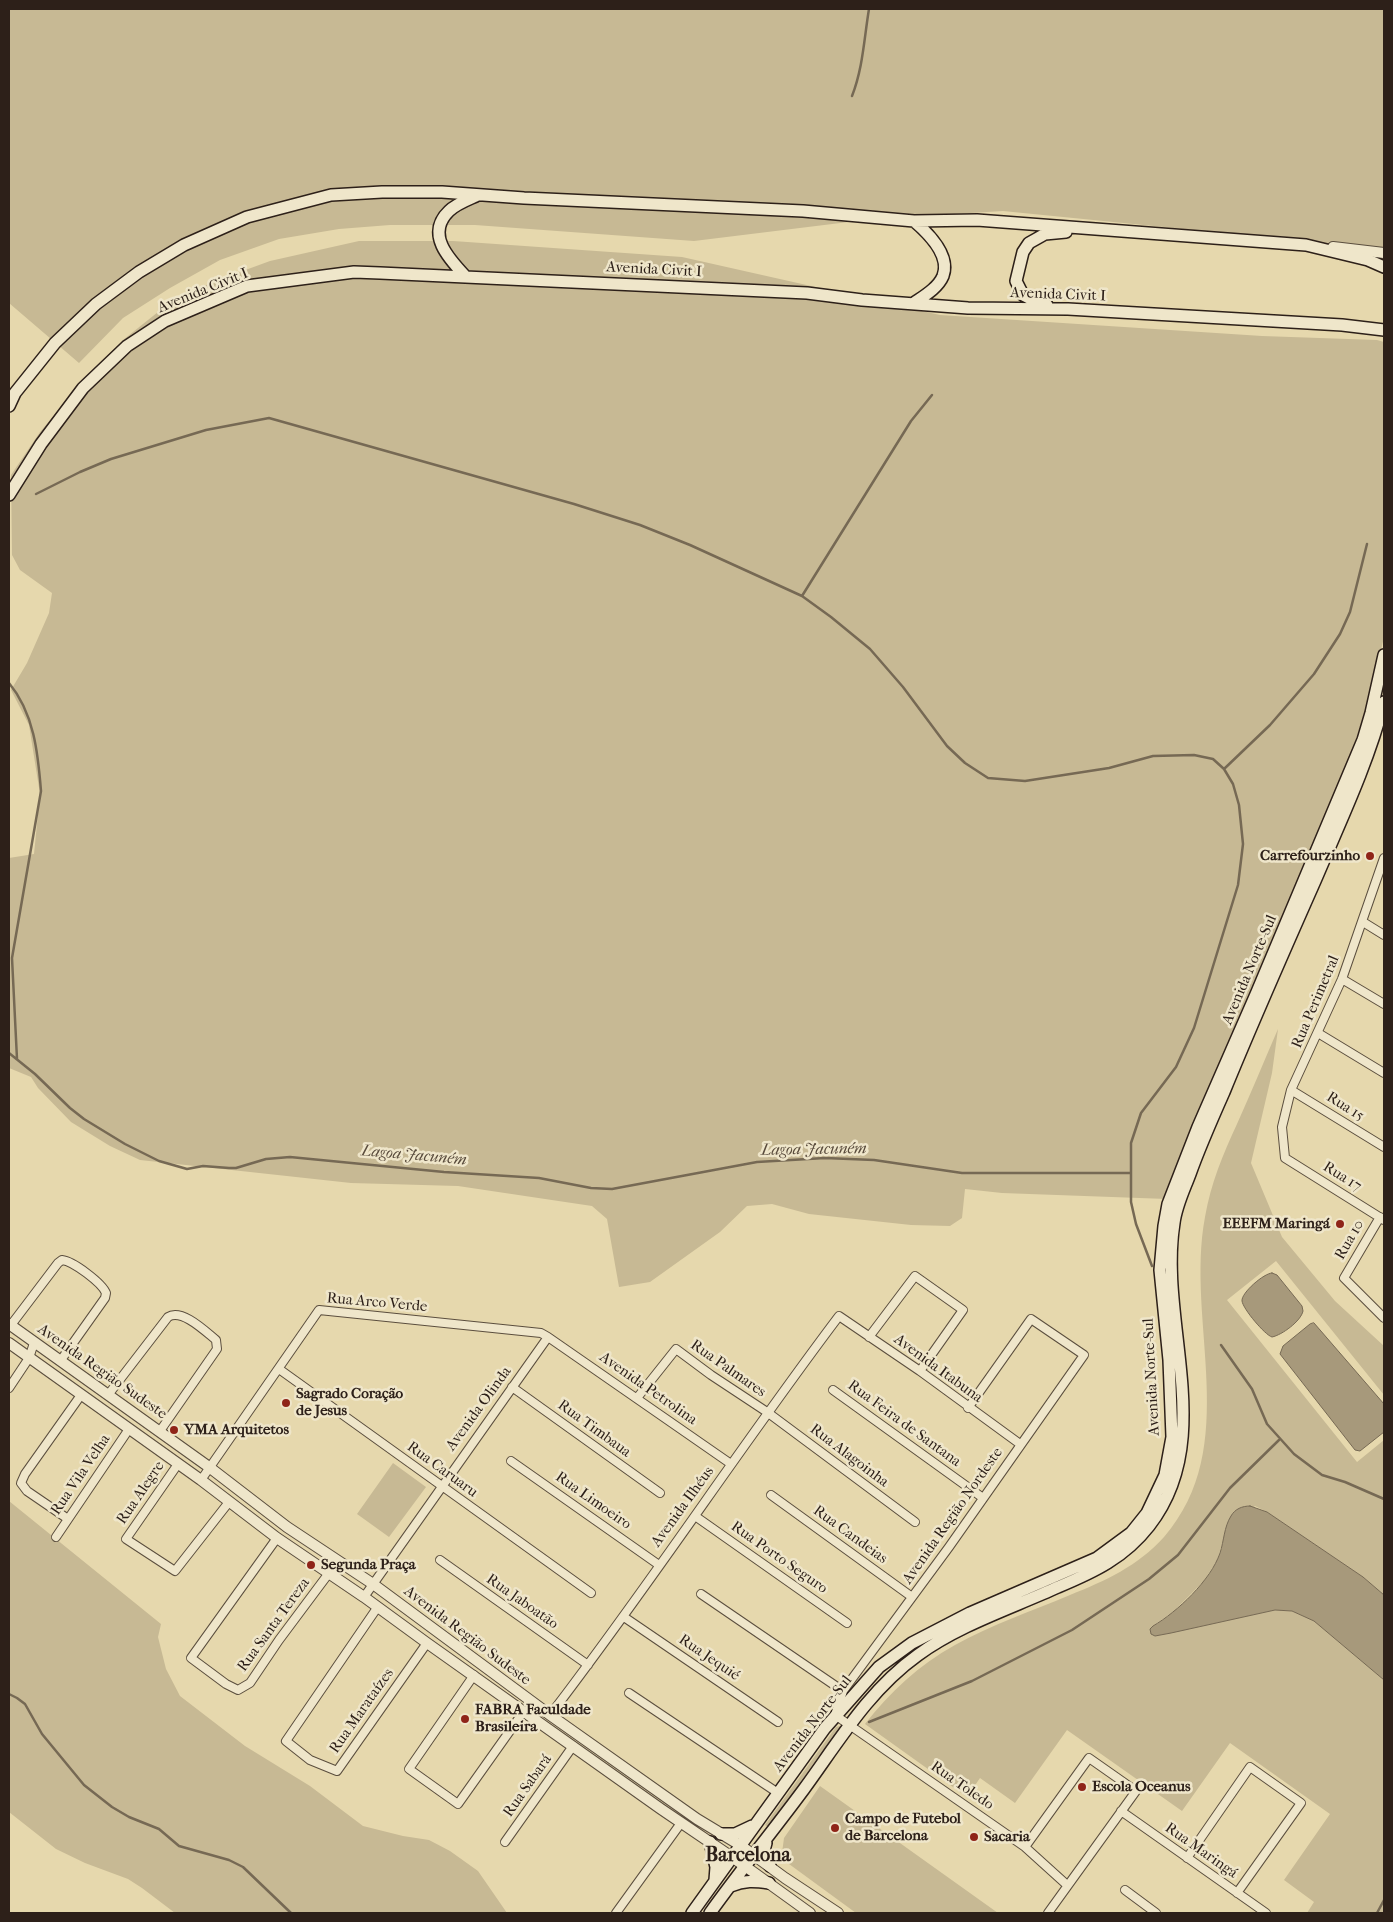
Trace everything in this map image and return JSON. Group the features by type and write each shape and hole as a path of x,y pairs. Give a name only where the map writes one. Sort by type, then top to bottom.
{"main road":[{"path":"9,406 16,393 55,343 96,304 116,288 163,257 213,231 248,217 330,195 382,192 442,192 803,211 914,221 977,220 1306,245 1381,265"},
{"path":"466,277 443,250 438,233 441,222 449,211 478,195"},
{"path":"914,221 926,231 944,260 943,276 932,291 914,303"},
{"path":"1068,309 1040,304 1023,295 1016,280 1023,252 1029,243 1045,234 1090,229"},
{"name":"Avenida Civit I","path":"9,495 41,444 83,388 127,346 165,321 246,286 297,278 354,272 726,288 807,293 862,300 968,308 1068,309 1342,325 1384,330"},
{"name":"Avenida Norte-Sul","path":"692,1913 835,1715 864,1682 896,1653 970,1613 1097,1558 1131,1533 1154,1501 1168,1466 1172,1437 1169,1360 1160,1270 1168,1204 1198,1128 1363,740 1384,655"},
{"name":"Avenida Norte-Sul","path":"710,1913 755,1855 850,1724 867,1702 891,1677 931,1646 959,1630 1102,1568 1139,1538 1161,1508 1168,1494 1178,1463 1183,1421 1183,1396 1171,1273 1174,1220 1203,1140 1354,792 1378,728 1384,702"},
{"path":"721,1834 735,1834 747,1830 755,1824"},
{"path":"769,1836 763,1854 770,1866"},
{"path":"710,1842 716,1867 715,1882"},
{"path":"730,1887 741,1882 769,1883"}],"street":[{"path":"1306,245 1384,253"},
{"name":"Rua Perimetral","path":"1285,1158 1282,1127 1291,1090 1342,979 1383,863"},
{"path":"1363,922 1384,934"},
{"path":"1342,979 1384,1004"},
{"path":"1318,1033 1384,1073"},
{"name":"Rua 15","path":"1291,1090 1384,1147"},
{"name":"Rua 17","path":"1285,1158 1382,1218"},
{"name":"Rua 10","path":"1382,1218 1344,1278 1384,1318"},
{"path":"10,1325 60,1261 70,1262 104,1288 106,1295 61,1360"},
{"path":"869,1337 915,1276 963,1310 920,1371"},
{"name":"Rua Arco Verde","path":"201,1480 320,1310 532,1332 548,1337"},
{"path":"108,1395 168,1317 177,1314 196,1323 216,1340 217,1349 160,1432"},
{"name":"Avenida Itabuna","path":"839,1316 920,1371 968,1408 1020,1444"},
{"name":"Avenida Ilhéus","path":"550,1715 624,1617 659,1564 695,1516 767,1412 839,1316"},
{"name":"Avenida Região Nordeste","path":"835,1715 843,1691 879,1644 1084,1355 1031,1319 968,1408"},
{"name":"Avenida Região Sudeste","path":"10,1325 209,1467 287,1527 373,1584 550,1715 697,1820 755,1855 832,1912"},
{"name":"Avenida Olinda","path":"364,1596 548,1337"},
{"name":"Avenida Petrolina","path":"548,1337 731,1464"},
{"path":"9,1388 29,1358 34,1342"},
{"name":"Avenida Região Sudeste","path":"9,1343 201,1480 277,1538 364,1596 427,1643 681,1823 746,1866 810,1913"},
{"name":"Rua Palmares","path":"636,1398 676,1349 767,1412"},
{"name":"Rua Caruaru","path":"278,1369 591,1593"},
{"name":"Rua Timbaua","path":"512,1387 660,1493"},
{"name":"Rua Feira de Santana","path":"833,1390 983,1498"},
{"path":"68,1518 27,1492 21,1483 25,1474 81,1395"},
{"name":"Rua Alagoinha","path":"767,1412 915,1522"},
{"name":"Rua Vila Velha","path":"56,1537 129,1429"},
{"name":"Rua Limoeiro","path":"512,1461 659,1564"},
{"name":"Rua Alegre","path":"178,1464 126,1539 175,1571 230,1502"},
{"name":"Rua Candeias","path":"772,1495 912,1597"},
{"name":"Rua Porto Seguro","path":"695,1516 847,1623"},
{"name":"Rua Santa Tereza","path":"277,1538 191,1658 214,1675 238,1690 250,1683 279,1640 329,1574"},
{"name":"Rua Jaboatão","path":"440,1560 588,1665"},
{"path":"701,1594 843,1691"},
{"name":"Rua Marataízes","path":"378,1608 286,1741 310,1760 337,1771 427,1643"},
{"name":"Rua Jequié","path":"624,1617 778,1722"},
{"path":"474,1676 409,1769 458,1804 524,1711"},
{"path":"629,1693 778,1793"},
{"name":"Rua Toledo","path":"835,1715 1025,1847 1067,1885"},
{"name":"Rua Sabará","path":"505,1842 573,1746"},
{"path":"1025,1847 1089,1758 1136,1791 1067,1885 1050,1913"},
{"path":"1187,1858 1250,1767 1301,1803 1237,1893"},
{"name":"Rua Maringá","path":"1122,1811 1266,1913"},
{"path":"616,1913 681,1823"},
{"path":"1125,1890 1156,1913"}],"shaded area":[{"path":"9,9 1384,9 1384,249 1003,211 873,219 694,241 475,225 390,225 339,229 279,239 220,260 170,288 123,318 79,363 9,303"},
{"path":"359,241 453,241 682,257 940,315 1262,336 1377,340 1384,342 1384,637 1372,689 1346,770 1167,1199 1002,1193 965,1189 962,1218 950,1226 911,1225 809,1214 772,1204 747,1206 720,1232 650,1282 619,1287 607,1219 592,1206 458,1186 351,1183 140,1160 110,1146 71,1122 38,1088 31,1077 9,1068 9,858 34,854 40,794 29,725 11,690 27,663 49,613 52,593 20,570 12,555 11,475 40,432 88,375 123,340 158,312 210,283 270,261"},
{"path":"1278,1029 1272,1073 1251,1163 1282,1237 1335,1301 1384,1346 1384,1395 1276,1261 1227,1300 1357,1462 1384,1440 1384,1595 1363,1577 1267,1512 1255,1506 1224,1538 1217,1561 1203,1582 1174,1611 1153,1626 1150,1632 1155,1636 1275,1610 1292,1611 1314,1621 1384,1680 1384,1913 1307,1913 1314,1902 1284,1880 1330,1814 1230,1743 1182,1811 1067,1730 1015,1803 980,1778 967,1797 865,1724 885,1701 917,1670 955,1645 1012,1618 1096,1584 1132,1564 1164,1537 1188,1501 1201,1464 1206,1424 1207,1383 1201,1299 1201,1257 1205,1217 1222,1158"},
{"path":"1272,1273 1277,1275 1302,1306 1303,1311 1299,1319 1290,1327 1281,1334 1272,1337 1264,1332 1246,1310 1242,1301 1245,1293 1254,1284 1264,1276"},
{"path":"1314,1323 1384,1404 1384,1432 1360,1451 1355,1450 1280,1354 1283,1346 1310,1324"},
{"path":"393,1463 426,1487 389,1537 357,1514"},
{"path":"9,1501 161,1624 158,1637 166,1669 180,1696 245,1746 310,1786 363,1826 429,1840 450,1851 478,1871 507,1913 175,1913 128,1879 85,1863 56,1849 9,1812"},
{"path":"1250,1506 1267,1512 1363,1577 1384,1595 1384,1680 1314,1621 1292,1611 1275,1610 1171,1633 1155,1636 1151,1634 1150,1629 1182,1604 1209,1574 1220,1553 1231,1516 1239,1508"},
{"path":"840,1726 841,1728 770,1828 765,1825 836,1727"},
{"path":"820,1786 998,1913 856,1913 789,1864 782,1853 784,1838"}],"waterway":[{"path":"852,96 861,64 869,9"},
{"path":"802,596 911,421 932,395"},
{"path":"36,494 111,459 206,430 269,418 574,504 640,525 690,545 802,596 870,649 903,687 947,746 965,763 988,778 1025,781 1109,768 1153,756 1194,755 1213,759 1224,769 1233,784 1239,805 1243,844 1238,885 1194,1028 1176,1067 1141,1113 1131,1143 1131,1202 1136,1224 1152,1266"},
{"path":"1224,769 1270,725 1314,674 1340,634 1350,612 1367,544"},
{"name":"Lagoa Jacuném","path":"9,683 24,707 29,720 36,748 41,791 12,958 17,1059"},
{"name":"Lagoa Jacuném","path":"9,1053 84,1119 125,1144 159,1161 187,1169 203,1166 236,1168 266,1159 290,1157 444,1172 539,1178 591,1188 612,1189 757,1162 825,1158 874,1160 962,1173 1130,1173"},
{"name":"Lagoa Jacuném","path":"1221,1345 1252,1389 1267,1424 1294,1454 1322,1475 1345,1482 1384,1499"},
{"path":"869,1722 972,1681 1072,1630 1149,1579 1178,1555 1230,1488 1279,1440"},
{"path":"9,1694 25,1704 42,1734 84,1785 112,1807 129,1817 159,1829 179,1846 229,1860 243,1867 291,1913"},
{"path":"1377,1913 1384,1900"}],"place":[{"name":"Carrefourzinho","path":"1370,856"},
{"name":"EEEFM Maringá","path":"1340,1224"},
{"name":"Sagrado Coração de Jesus","path":"286,1403"},
{"name":"YMA Arquitetos","path":"174,1430"},
{"name":"Segunda Praça","path":"311,1565"},
{"name":"FABRA Faculdade Brasileira","path":"465,1719"},
{"name":"Escola Oceanus","path":"1082,1787"},
{"name":"Campo de Futebol de Barcelona","path":"835,1828"},
{"name":"Sacaria","path":"974,1837"}],"district":[{"name":"Barcelona","path":"748,1856"}]}
